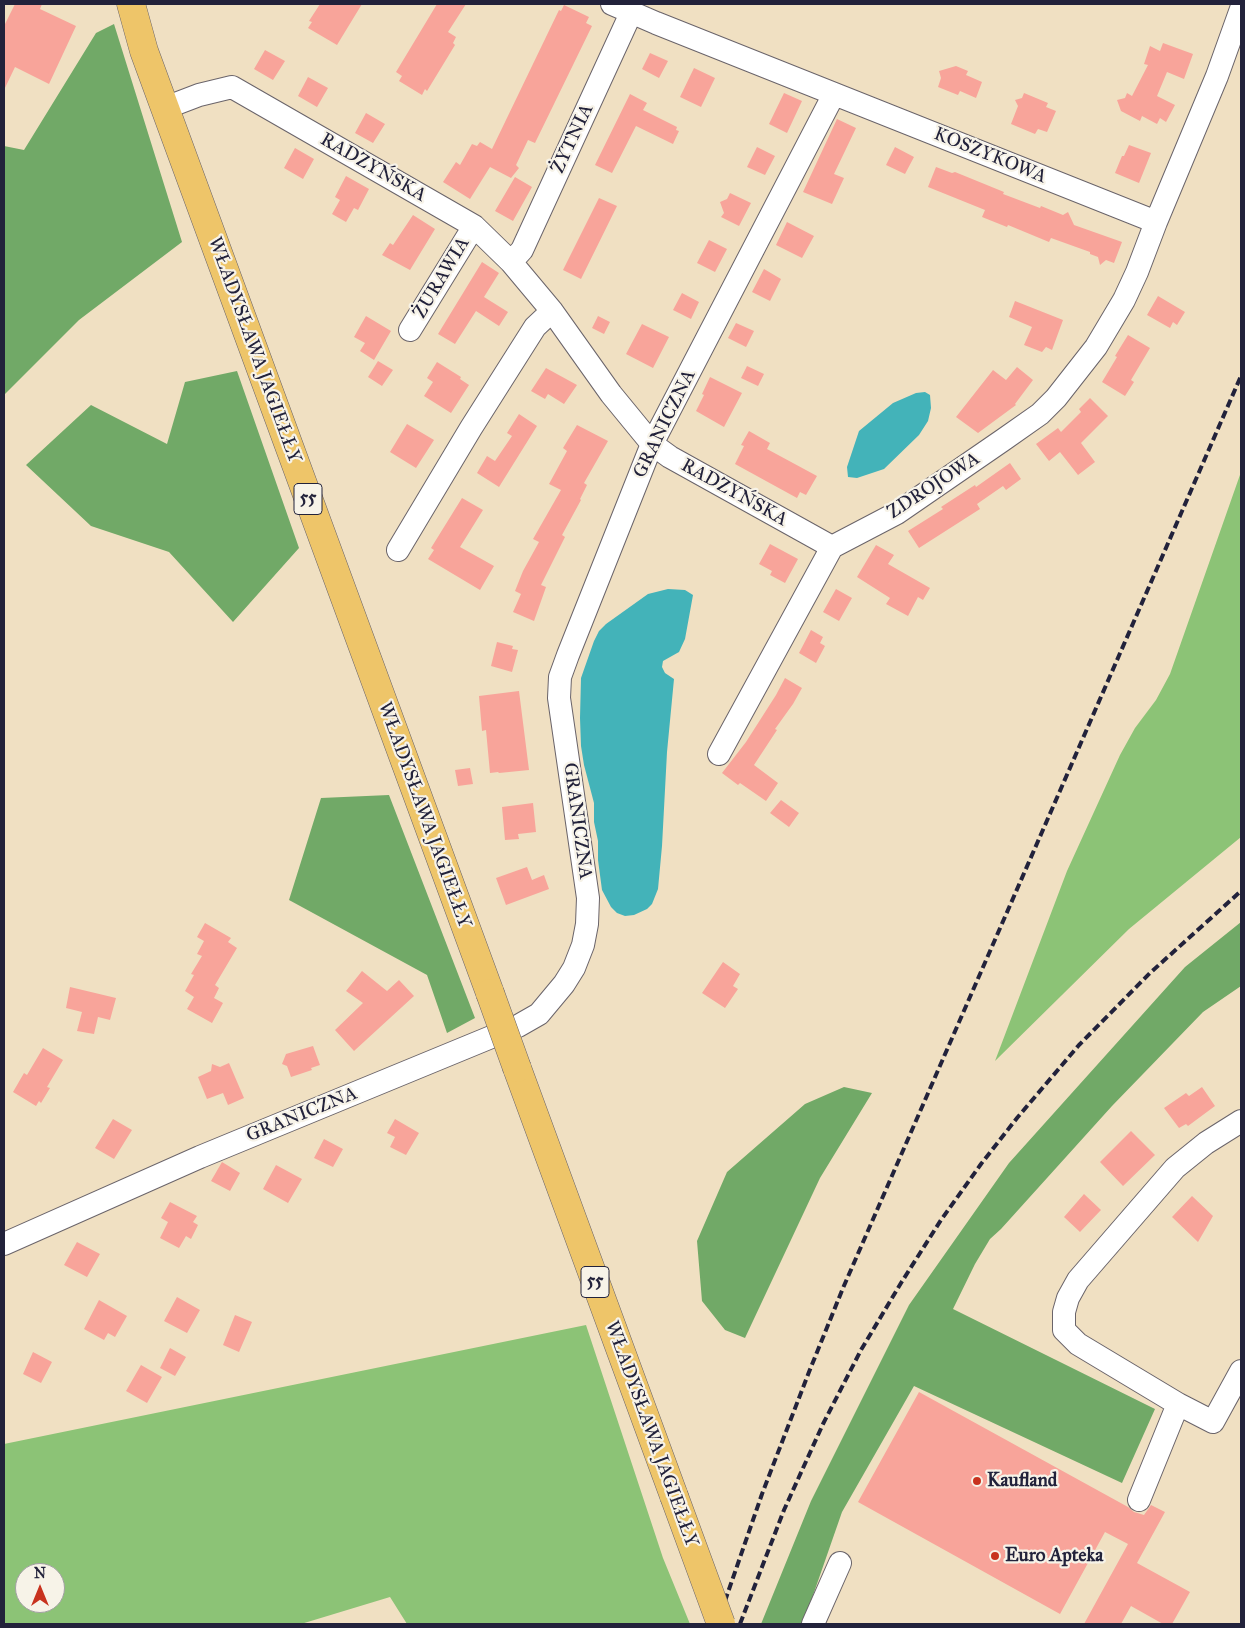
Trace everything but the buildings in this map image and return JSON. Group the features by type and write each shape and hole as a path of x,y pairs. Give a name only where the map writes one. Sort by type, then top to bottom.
{"main road":[{"name":"WŁADYSŁAWA JAGIEŁŁY","path":"131,4 144,51 721,1624"}],"street":[{"name":"KOSZYKOWA","path":"621,8 1156,222"},
{"name":"ŻYTNIA","path":"511,262 522,250 621,8"},
{"path":"1156,222 1217,76 1241,9"},
{"name":"RADZYŃSKA","path":"165,108 200,95 232,87 474,226 511,262 552,311 611,394 652,444 670,458 832,546"},
{"name":"GRANICZNA","path":"4,1244 200,1157 518,1026 538,1014 564,984 574,968 583,944 588,898 559,698 560,677 652,444 834,94"},
{"name":"ZDROJOWA","path":"832,546 897,512 1040,414 1056,398 1096,347 1124,300 1156,222"},
{"name":"ŻURAWIA","path":"410,330 474,226"},
{"path":"398,550 471,428 535,327 552,311"},
{"path":"719,754 832,546"},
{"path":"1241,1121 1206,1142 1175,1168 1078,1280 1068,1298 1064,1312 1064,1330 1078,1344 1178,1404 1213,1422 1241,1371"},
{"path":"1139,1500 1178,1404"},
{"path":"813,1624 840,1563"}],"green space":[{"path":"114,24 182,242 79,320 4,395 4,146 24,150 96,33"},
{"path":"237,371 299,548 233,622 169,552 91,526 26,465 91,405 167,444 185,382"},
{"path":"1241,472 1241,837 1129,929 995,1061 1067,871 1120,755 1135,728 1156,700 1170,674"},
{"path":"389,795 475,1018 447,1033 427,975 289,900 321,798"},
{"path":"1241,922 1241,986 1203,1012 1112,1106 990,1239 975,1264 953,1309 1155,1409 1122,1483 914,1386 842,1512 803,1624 761,1624 811,1501 909,1305 1009,1163 1185,967"},
{"path":"844,1087 872,1093 820,1178 745,1338 725,1330 702,1301 697,1241 727,1172 805,1104"},
{"path":"586,1325 663,1558 690,1624 407,1624 390,1597 301,1624 4,1624 4,1444"}],"water":[{"path":"925,392 930,395 931,408 928,421 919,435 884,469 857,478 848,477 847,467 859,431 893,403 916,393"},
{"path":"668,589 685,590 693,595 685,639 679,652 663,661 662,667 665,673 674,679 658,889 652,904 647,909 634,915 625,916 617,913 611,907 602,890 598,860 598,841 594,822 594,803 581,746 581,678 599,631 648,594"}],"railway":[{"path":"717,1624 762,1494 843,1288 1241,376"},
{"path":"740,1624 784,1510 823,1424 861,1350 941,1220 1017,1118 1079,1045 1150,973 1241,891"}],"place":[{"name":"Kaufland","path":"977,1481"},
{"name":"Euro Apteka","path":"995,1556"}]}
